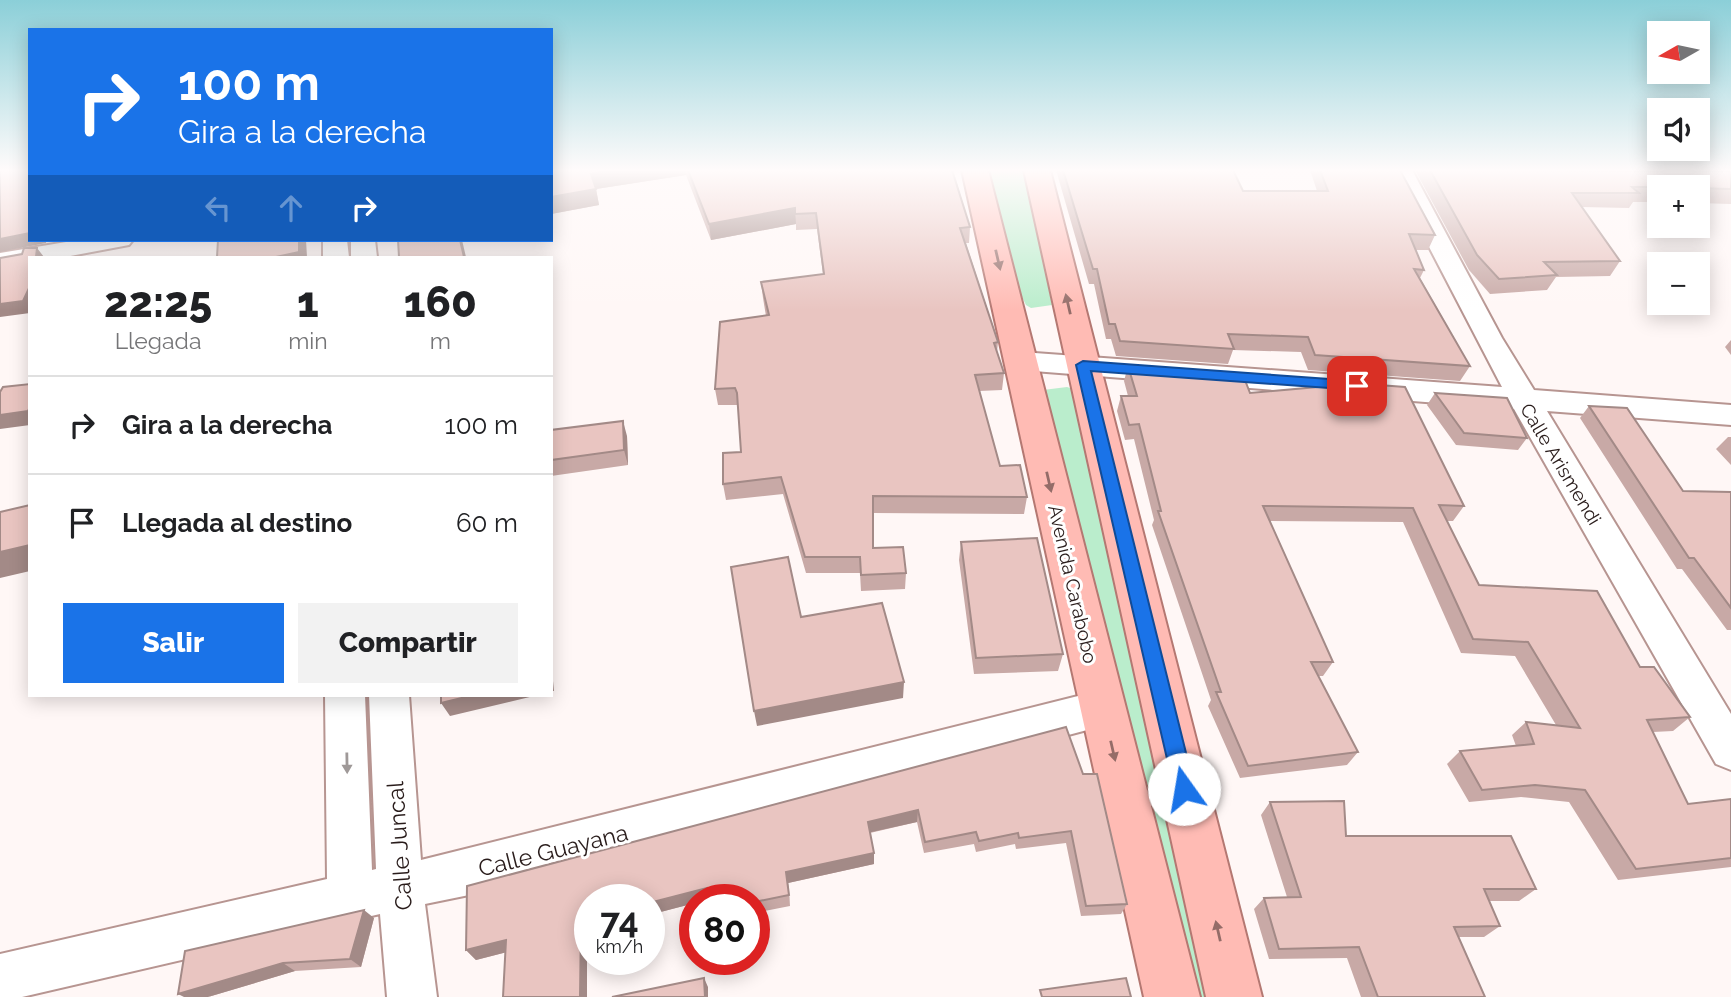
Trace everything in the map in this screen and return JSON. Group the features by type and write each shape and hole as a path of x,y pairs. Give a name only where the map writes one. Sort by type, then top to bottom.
{"highway":[{"name":"Avenida Carabobo","path":"986,217 1172,997"},
{"path":"1048,217 1234,997"}],"street":[{"name":"Calle Arismendi","path":"1425,217 1522,398 1731,751"},
{"path":"29,256 109,242"},
{"path":"0,261 28,256"},
{"path":"1021,361 1731,415"},
{"path":"345,697 349,897"},
{"name":"Calle Juncal","path":"389,697 400,887 412,997"},
{"name":"Calle Guayana","path":"0,978 349,897 474,871 1102,708"}],"green space":[{"path":"998,217 1034,217 1052,305 1031,308 1026,305 1016,285"},
{"path":"1067,387 1073,389 1215,997 1192,997 1043,390"}],"building":[{"path":"0,217 28,217 28,233 0,239"},
{"path":"706,217 749,217 709,224"},
{"path":"816,217 967,217 970,227 960,228 998,342 994,343 1004,373 975,375 1000,466 1020,465 1027,497 873,496 873,548 903,547 906,573 861,575 860,557 805,557 781,477 723,484 723,453 741,452 735,388 715,389 720,322 769,315 761,282 824,274"},
{"path":"1077,217 1425,217 1435,235 1409,234 1424,270 1414,269 1470,366 1315,355 1308,337 1228,334 1234,349 1120,341 1115,324 1109,324 1097,269 1093,269"},
{"path":"1456,217 1589,217 1620,261 1544,262 1557,275 1499,279 1477,255"},
{"path":"218,242 299,242 299,252 281,256 217,256"},
{"path":"398,242 460,242 464,256 399,256"},
{"path":"24,248 37,248 36,256 28,256 28,290 23,301 0,304 0,258 22,254"},
{"path":"1128,366 1243,375 1250,393 1328,386 1326,381 1405,387 1464,506 1439,505 1479,585 1597,591 1640,667 1654,667 1690,717 1647,720 1688,804 1731,799 1731,858 1636,869 1585,790 1535,785 1482,790 1460,751 1534,744 1526,722 1580,728 1528,642 1473,639 1413,508 1263,506 1333,662 1311,662 1358,752 1248,766 1216,692 1221,692 1158,511 1161,511 1139,424 1129,425 1121,396 1137,396"},
{"path":"28,384 28,411 0,415 0,392 3,387"},
{"path":"1435,393 1507,398 1527,438 1464,433"},
{"path":"1589,406 1627,408 1683,491 1731,492 1731,608 1694,558 1689,558"},
{"path":"623,421 624,450 553,460 553,430"},
{"path":"28,505 28,545 0,552 0,512"},
{"path":"1037,538 1063,654 976,658 961,542"},
{"path":"788,557 801,617 882,603 904,682 754,711 731,567"},
{"path":"441,697 466,697 441,703"},
{"path":"1066,727 1083,774 1097,774 1127,904 1086,906 1071,831 1019,838 1018,833 979,841 976,832 925,842 918,810 868,822 874,853 786,872 789,895 770,899 770,884 679,884 679,895 665,899 665,884 574,884 574,975 580,975 580,997 503,997 506,940 466,950 467,886"},
{"path":"1344,801 1346,836 1511,836 1536,889 1484,889 1500,926 1454,927 1485,997 1378,997 1359,947 1279,949 1264,898 1301,897 1270,802"},
{"path":"364,910 350,959 283,963 178,994 185,951"},
{"path":"704,978 705,997 612,997"},
{"path":"1126,978 1131,997 1042,997 1040,990"}],"route":[{"path":"1184,789 1083,365 1357,386"}]}
